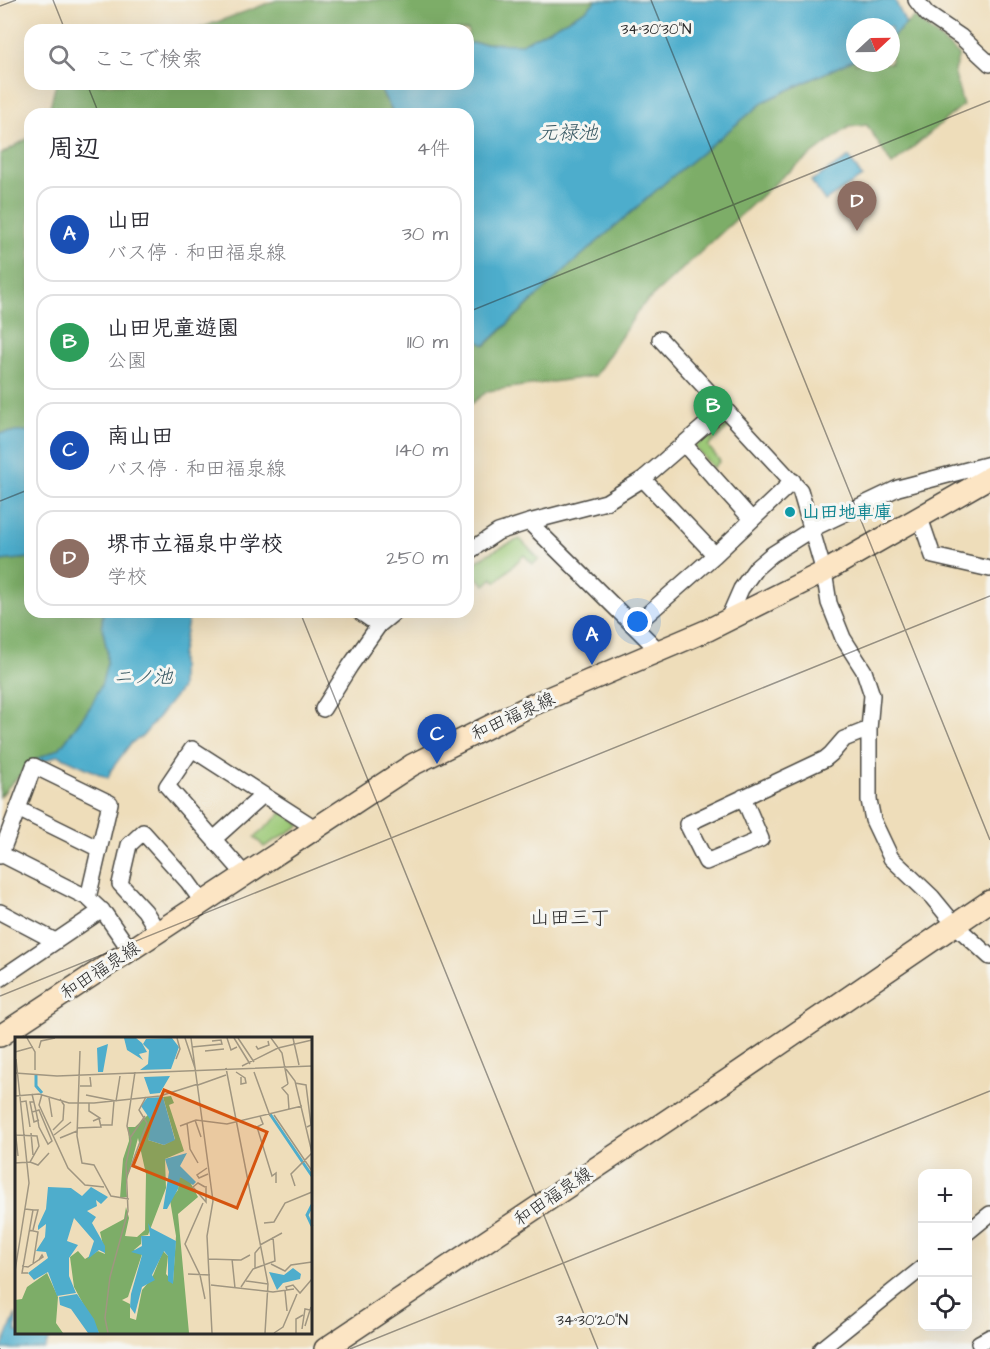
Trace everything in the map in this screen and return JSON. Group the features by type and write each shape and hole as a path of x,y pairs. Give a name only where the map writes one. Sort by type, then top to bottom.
{"main road":[{"name":"和田福泉線","path":"0,1036 421,760 532,705 727,621 824,572 990,477"},
{"name":"和田福泉線","path":"325,1349 990,901"}],"street":[{"path":"916,0 927,14 961,37 990,64"},
{"path":"660,339 800,490 824,572 829,603 843,638 864,670 872,695 869,729 869,800 873,820 891,858 932,897 955,925 990,957"},
{"path":"474,548 498,532 606,502 643,479 724,409"},
{"path":"684,444 752,520"},
{"path":"727,621 741,589 756,568 771,555 812,529 898,488 990,464"},
{"path":"643,479 715,555"},
{"path":"634,626 715,555 793,481"},
{"path":"920,518 933,556 990,569"},
{"path":"529,522 659,651"},
{"path":"369,618 379,625"},
{"path":"323,709 350,666 379,625 387,618"},
{"path":"743,797 761,838 706,862 687,824 743,797 825,759 843,739 869,729"},
{"path":"245,875 167,786 192,749 315,828"},
{"path":"88,898 110,803 34,766 0,855 88,898 102,910 130,950"},
{"path":"214,839 263,795"},
{"path":"18,809 99,849"},
{"path":"158,932 145,911 120,884 129,845 143,832 188,882 203,903"},
{"path":"3,972 102,910"},
{"path":"0,912 55,941"},
{"path":"972,1229 990,1214"},
{"path":"821,1349 918,1271"}],"green space":[{"path":"277,0 597,0 586,10 522,44 474,43 474,24 211,24"},
{"path":"914,17 959,55 954,71 963,105 892,165 867,125 849,127 783,176 640,308 595,376 488,391 474,402 474,339 486,345 566,269 668,180 765,101 846,63 846,72 900,72 900,30"},
{"path":"54,90 380,90 390,108 50,108"},
{"path":"24,141 24,431 0,433 0,155"},
{"path":"725,419 731,426 708,446 720,461 713,468 694,446"},
{"path":"520,539 539,559 533,564 524,555 496,582 493,578 485,585 474,575 474,564 499,548"},
{"path":"24,559 24,618 103,618 107,663 102,683 91,706 60,748 37,759 0,797 0,561"},
{"path":"283,812 301,825 264,847 255,837"}],"water":[{"name":"元禄池","path":"597,0 895,0 906,24 900,30 900,18 846,18 846,63 765,101 668,180 566,269 485,345 474,339 474,108 391,108 380,90 474,90 474,43 522,44 586,10"},
{"path":"849,157 862,177 825,201 811,181"},
{"path":"24,431 24,559 0,561 0,433"},
{"name":"ニノ池","path":"103,618 189,618 181,656 180,690 143,736 131,743 111,770 108,778 58,755 40,763 37,759 60,748 91,706 102,683 107,663"},
{"path":"15,1316 15,1334 51,1334 45,1349 1,1349"}],"place":[{"name":"堺市立福泉中学校","path":"857,231"},
{"name":"山田児童遊園","path":"713,436"},
{"name":"山田地車庫","path":"790,512"},
{"name":"山田","path":"592,665"},
{"name":"南山田","path":"437,764"}],"district":[{"name":"山田三丁","path":"570,917"}]}
